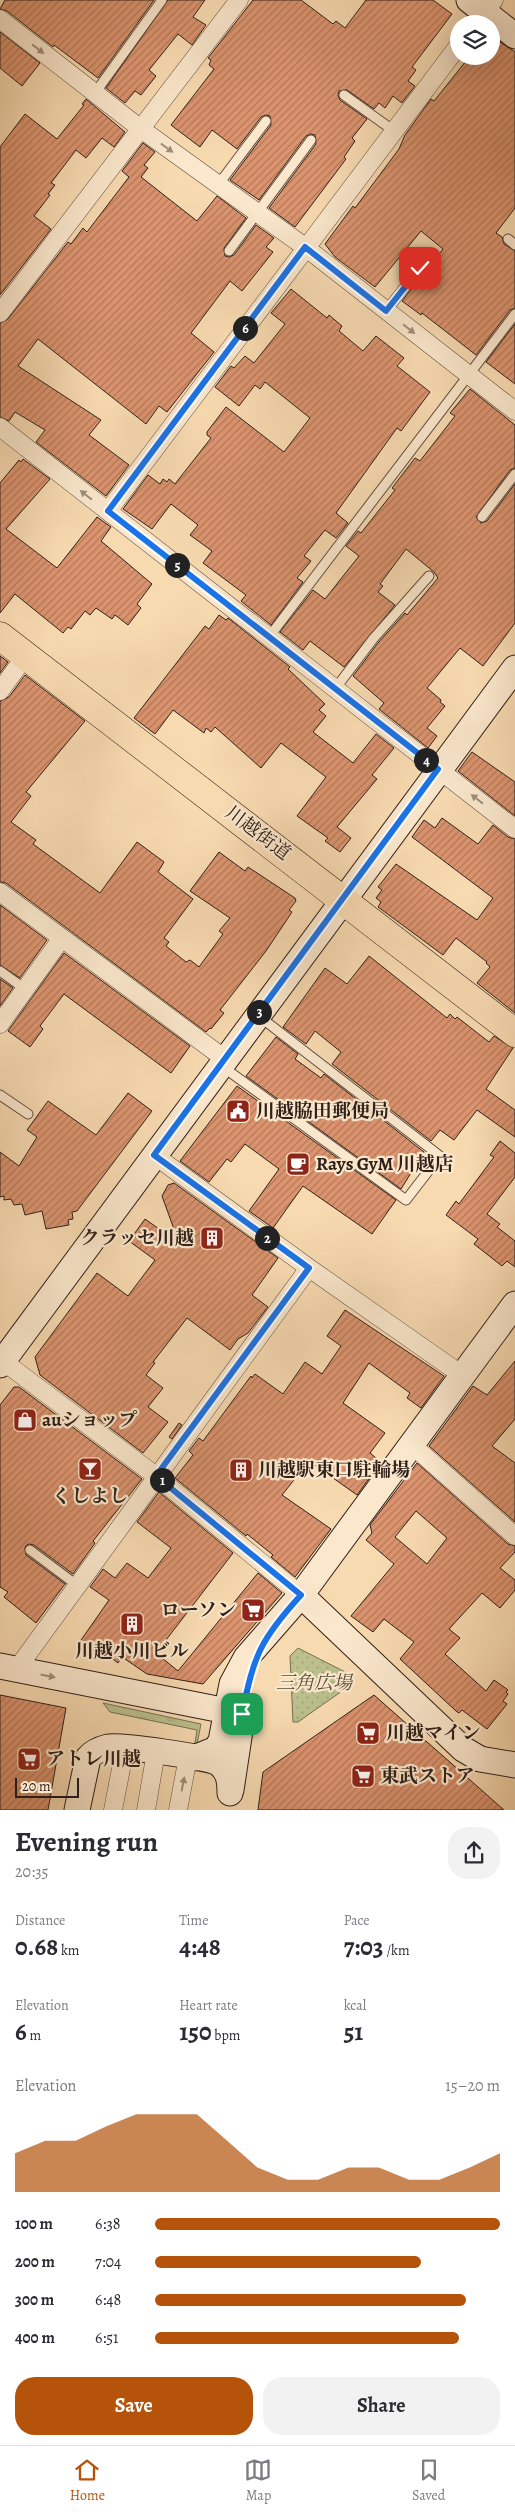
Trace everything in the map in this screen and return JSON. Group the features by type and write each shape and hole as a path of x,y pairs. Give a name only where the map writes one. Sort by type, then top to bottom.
{"main road":[{"name":"川越街道","path":"0,636 343,898 515,1033"}],"street":[{"path":"0,314 239,0"},
{"path":"480,9 515,36"},
{"path":"0,19 141,129 305,247 515,411"},
{"path":"108,511 450,57"},
{"path":"0,428 515,829"},
{"path":"0,691 26,655"},
{"path":"515,668 438,769 1,1362 156,1476 301,1595 464,1750 480,1759 515,1765"},
{"path":"0,892 223,1062"},
{"path":"0,1024 62,938"},
{"path":"154,1155 309,1268 462,1375"},
{"path":"235,1712 8,1668 78,1586 156,1476 309,1268"},
{"path":"229,1802 238,1671 252,1650 301,1595 515,1304"},
{"path":"411,1444 515,1536"},
{"path":"191,1758 216,1749 235,1712"},
{"path":"77,1810 88,1758 102,1749 125,1748 212,1760 220,1765 229,1777 229,1802"},
{"path":"114,1810 125,1748"},
{"path":"146,1810 156,1752"},
{"path":"178,1810 191,1758"}],"lane":[{"path":"95,93 162,0"},
{"path":"344,95 394,131"},
{"path":"218,185 266,121"},
{"path":"229,251 311,140"},
{"path":"386,311 420,268"},
{"path":"268,637 515,314"},
{"path":"482,517 515,474"},
{"path":"335,689 373,639 429,576"},
{"path":"0,971 25,989"},
{"path":"223,1062 406,1200 440,1156 257,1015"},
{"path":"0,1095 28,1114"},
{"path":"30,1550 78,1586"}],"green space":[{"name":"三角広場","path":"298,1648 349,1674 352,1684 298,1722 293,1722 290,1656"},
{"path":"103,1703 201,1724 197,1744 195,1743 197,1730 110,1712"}],"building":[{"path":"5,0 154,0 98,78 54,45 53,47 7,11 0,9"},
{"path":"168,0 205,0 193,17 206,25 192,45 178,34 149,70 156,76 141,95 135,91 125,103 106,88"},
{"path":"253,0 301,0 333,24 336,21 345,28 366,0 433,0 452,14 412,67 416,70 408,81 415,86 402,103 393,96 385,108 379,103 374,109 347,90 339,91 340,100 367,119 352,138 355,141 344,157 346,159 295,227 269,208 316,144 315,135 306,136 259,200 230,180 271,125 270,116 261,117 237,149 212,130 200,147 171,125 214,69 209,65 211,60 208,58"},
{"path":"0,32 40,63 22,86 0,68"},
{"path":"500,42 515,52 515,208 496,233 502,237 504,244 515,251 515,308 510,310 476,355 422,313 421,315 402,301 443,249 421,231 375,287 335,257 325,244 353,206 355,208 399,149 405,135 431,99 434,101 463,65 500,65"},
{"path":"86,99 125,132 114,147 102,138 86,158 76,150 51,183 55,185 48,194 50,195 34,216 51,229 0,295 0,147 25,114 57,139 84,105 82,104"},
{"path":"143,143 155,152 144,165 148,168 141,177 197,221 217,196 246,218 224,248 225,256 234,255 256,225 274,238 266,247 273,252 242,291 230,281 191,333 214,352 167,412 159,406 146,424 38,339 18,366 101,420 89,435 129,465 106,496 36,442 45,430 15,412 9,421 0,417 0,323 8,319 68,242 71,244 83,228 87,232 129,177 122,171"},
{"path":"291,289 327,318 329,315 342,326 339,331 363,351 376,336 404,358 397,366 430,392 401,431 397,428 336,513 348,523 336,538 325,530 304,556 311,561 297,578 303,582 271,625 241,601 246,595 203,563 212,551 190,535 198,525 171,504 152,529 123,509 148,475 160,484 163,479 167,482 169,479 175,484 211,438 207,435 207,432 226,407 284,452 310,418 265,382 260,389 255,385 239,406 215,387 231,366 234,368 245,356 254,363 285,324 271,313"},
{"path":"515,324 515,384 486,362"},
{"path":"470,389 515,425 515,468 510,470 476,517 481,523 487,521 515,484 515,623 483,666 460,648 427,688 445,706 427,728 437,736 428,748 379,709 384,703 353,676 378,643 405,613 407,615 438,578 434,572 406,549 380,584 383,586 378,592 395,605 344,667 310,641 303,650 280,632 313,590 325,599 359,556 346,546 358,531 361,533 395,490 392,488 415,458 420,461 455,416 450,413"},
{"path":"23,459 50,479 6,529 57,568 97,517 111,527 101,541 152,584 137,604 141,608 128,625 115,615 112,619 96,608 90,615 85,611 71,629 68,627 63,633 15,594 0,613 0,483 19,460 21,462"},
{"path":"219,615 226,620 228,618 290,667 288,669 325,704 319,710 326,716 313,732 353,763 376,734 394,748 372,775 377,779 337,827 351,838 340,852 325,841 328,838 297,816 326,777 281,743 261,768 215,727 211,732 206,728 204,733 173,710 155,734 134,718 205,626 209,629"},
{"path":"0,656 8,662 0,673"},
{"path":"25,675 85,721 26,792 31,796 11,822 36,840 33,844 100,893 137,842 164,862 158,872 193,899 164,938 169,942 166,946 186,962 190,960 199,967 223,934 219,931 230,918 190,891 219,852 245,871 248,867 295,898 296,901 289,910 292,912 266,951 220,1010 224,1013 211,1029 206,1032 6,883 0,882 0,701 9,697"},
{"path":"472,752 515,782 515,816 458,771"},
{"path":"442,818 478,844 493,825 508,837 515,839 515,1013 477,983 490,967 487,962 456,938 443,955 378,907 381,902 376,898 382,890 378,887 396,864 477,920 493,898 412,837 424,820 435,828"},
{"path":"0,905 47,940 20,978 0,965"},
{"path":"64,953 190,1046 171,1073 64,994 40,1026 43,1029 30,1047 8,1031"},
{"path":"369,956 447,1018 450,1014 455,1019 457,1017 489,1042 494,1036 513,1048 486,1089 515,1110 515,1137 477,1110 454,1140 440,1130 431,1141 332,1064 341,1052 315,1031 306,1044 283,1027 325,968 347,984"},
{"path":"0,979 13,988 0,1006"},
{"path":"276,1037 298,1054 295,1059 321,1078 324,1074 424,1152 401,1189 246,1076"},
{"path":"237,1086 396,1200 372,1234 303,1186 273,1228 249,1211 279,1169 245,1144 231,1162 227,1159 209,1182 180,1161"},
{"path":"128,1093 152,1111 77,1211 72,1212 73,1219 68,1220 69,1225 46,1229 42,1211 25,1215 22,1204 14,1205 11,1199 4,1200 4,1196 0,1197 0,1152 19,1166 37,1137 27,1130 48,1101 96,1135"},
{"path":"500,1141 515,1153 515,1177 487,1214 500,1224 497,1227 515,1241 515,1267 507,1261 502,1266 474,1244 478,1239 446,1215 456,1201 459,1204 494,1157 490,1155"},
{"path":"174,1183 278,1258 252,1295 268,1307 248,1333 238,1339 230,1350 187,1318 153,1362 155,1363 146,1375 163,1388 148,1407 168,1422 143,1453 40,1375 35,1357 97,1273 128,1296 155,1260 129,1241 145,1219 179,1243 162,1196 168,1185"},
{"path":"345,1310 444,1376 421,1408 407,1398 410,1393 369,1363 343,1403 385,1433 370,1453 381,1462 357,1495 309,1461 282,1495 331,1529 295,1577 271,1557 273,1555 247,1534 246,1536 175,1478 193,1455 189,1451 199,1438 203,1441 251,1376 252,1378 255,1374 283,1394 305,1362 322,1374 341,1346 327,1336"},
{"path":"515,1361 515,1419 492,1446 515,1463 515,1522 429,1446 473,1386 487,1395"},
{"path":"14,1387 19,1387 142,1479 93,1541 95,1543 73,1574 34,1545 28,1544 25,1547 26,1555 65,1584 36,1623 4,1597 8,1592 0,1587 0,1405"},
{"path":"179,1423 182,1425 172,1439 169,1437"},
{"path":"417,1463 508,1544 515,1546 515,1552 500,1568 515,1580 515,1590 500,1608 482,1593 449,1629 460,1638 445,1654 486,1691 494,1680 508,1690 506,1692 508,1694 503,1701 507,1704 487,1729 462,1710 459,1713 456,1711 400,1659 414,1642 384,1619 373,1632 351,1616 394,1564 366,1540 372,1533 370,1525","holes":["416,1511 447,1538 427,1564 395,1537"]},
{"path":"159,1492 233,1553 156,1653 178,1671 258,1573 282,1593 203,1684 147,1674 122,1657 118,1663 101,1650 97,1656 79,1643 109,1600 90,1587 103,1569 115,1578 127,1563 148,1578 171,1548 137,1522"},
{"name":"アトレ川越","path":"0,1695 66,1708 48,1810 0,1810"},
{"name":"川越マイン","path":"374,1695 504,1810 258,1810 263,1772"}],"place":[{"name":"川越脇田郵便局","path":"238,1111"},
{"name":"Rays GyM 川越店","path":"298,1164"},
{"name":"クラッセ川越","path":"212,1238"},
{"name":"auショップ","path":"25,1420"},
{"name":"くしよし","path":"90,1469"},
{"name":"川越駅東口駐輪場","path":"241,1470"},
{"name":"ローソン","path":"253,1610"},
{"name":"川越小川ビル","path":"132,1624"},
{"name":"川越マイン","path":"368,1733"},
{"name":"アトレ川越","path":"29,1759"},
{"name":"東武ストア","path":"363,1776"}],"route":[{"path":"242,1714 249,1676 257,1654 274,1625 301,1595 288,1582 156,1476 309,1268 154,1155 438,769 108,511 305,247 386,311 420,268"}]}
